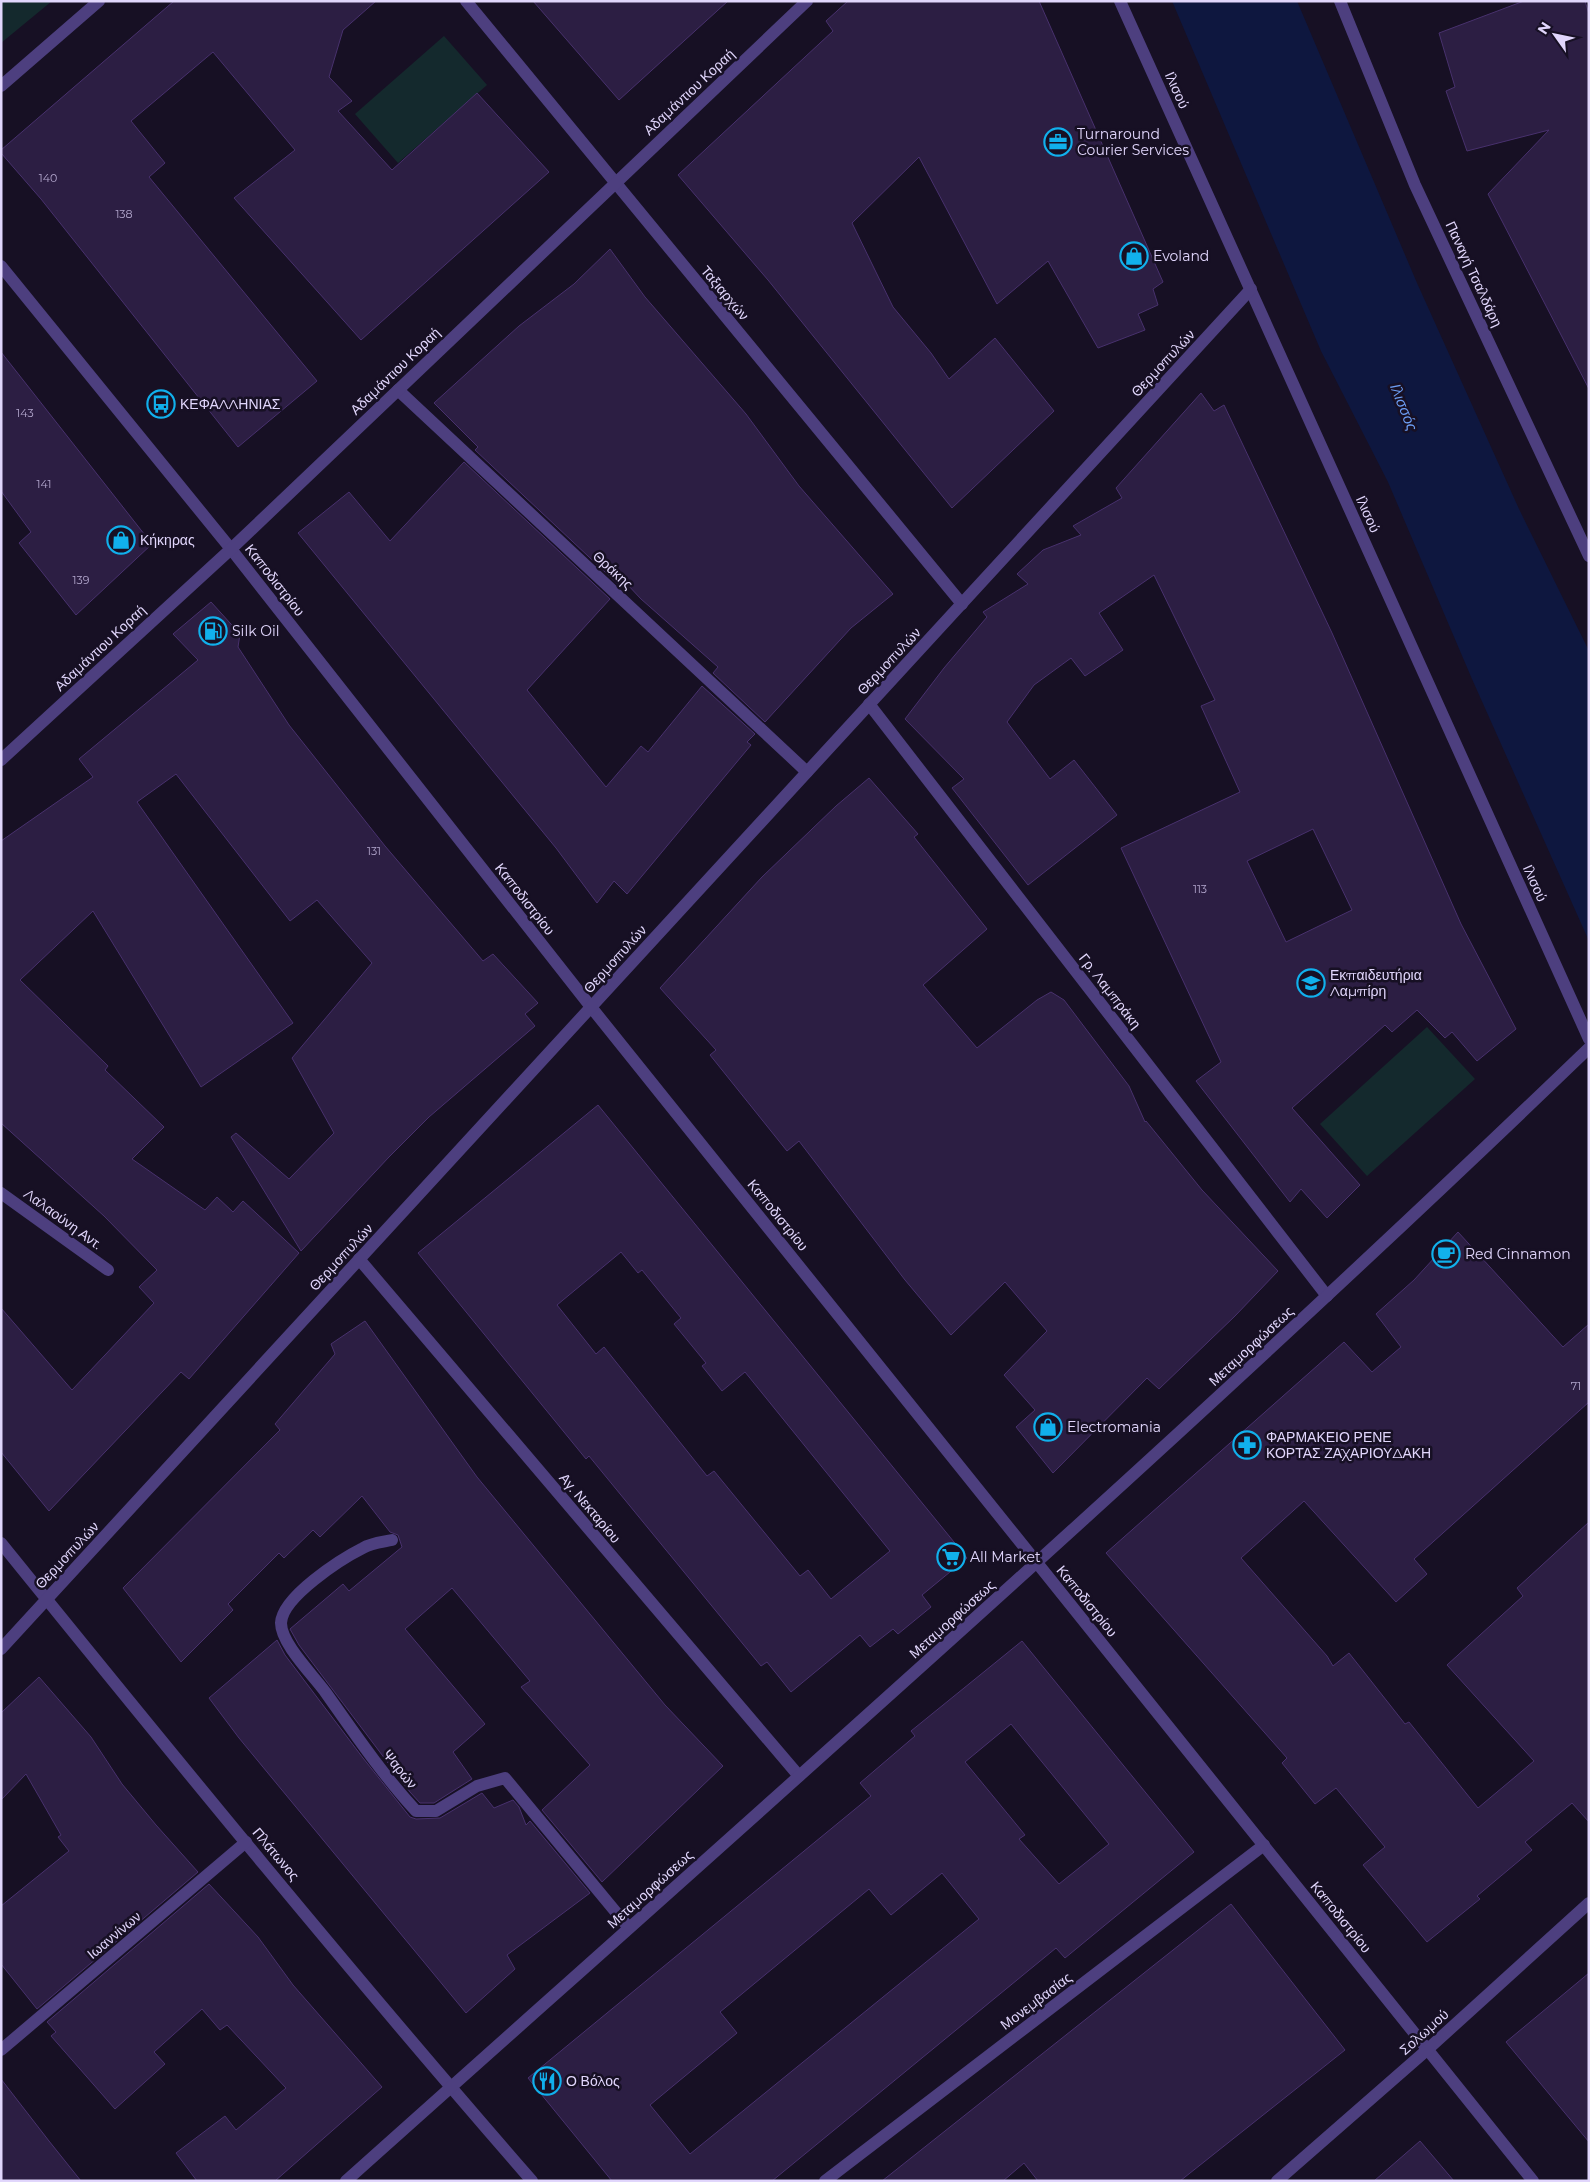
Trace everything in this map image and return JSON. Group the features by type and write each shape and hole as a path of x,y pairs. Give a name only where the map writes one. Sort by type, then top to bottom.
{"street":[{"path":"1,86 99,1"},
{"name":"Ταξιαρχών","path":"466,1 962,604"},
{"name":"Αδαμάντιου Κοραή","path":"1,760 230,549 807,1"},
{"name":"Ιλισού","path":"1120,1 1589,1039"},
{"name":"Παναγή Τσαλδάρη","path":"1340,1 1416,185 1589,556"},
{"name":"Καποδιστρίου","path":"1,266 230,549 592,1007 1533,2181"},
{"name":"Θερμοπυλών","path":"1,1649 1251,289"},
{"name":"Θράκης","path":"398,390 807,772"},
{"name":"Γρ. Λαμπράκη","path":"869,704 1327,1296"},
{"name":"Μεταμορφώσεως","path":"346,2181 1037,1562 1327,1296 1589,1048"},
{"name":"Λαλαούνη Αντ.","path":"1,1193 108,1270"},
{"name":"Αγ. Νεκταρίου","path":"359,1259 798,1776"},
{"name":"Ψαρών","path":"392,1540 364,1547 314,1579 286,1609 281,1624 292,1652 325,1692 394,1787 416,1811 436,1811 476,1786 505,1778 629,1928"},
{"name":"Πλάτωνος","path":"1,1543 246,1842 450,2087 532,2181"},
{"name":"Ιωαννίνων","path":"1,2050 246,1842"},
{"name":"Μονεμβασίας","path":"825,2181 1264,1845"},
{"name":"Σολωμού","path":"1277,2181 1428,2049 1589,1903"}],"green space":[{"path":"1,1 52,1 1,43"},
{"path":"444,36 487,85 398,163 355,114"},
{"path":"1427,1027 1475,1079 1367,1176 1320,1124"}],"water":[{"name":"Ιλισσός","path":"1172,1 1297,1 1417,283 1519,509 1589,651 1589,941 1472,679 1388,482 1321,351"}],"building":[{"path":"174,1 376,1 343,30 329,77 352,101 338,111 392,170 477,93 549,172 361,340 234,198 295,150 213,52 131,121 165,163 149,177 317,381 238,447 41,199 1,153 1,150"},
{"path":"533,1 728,1 619,100"},
{"path":"848,1 1039,1 1163,282 1153,289 1158,305 1138,314 1145,330 1098,348 1048,261 997,304 919,157 852,223 893,307 931,353 949,379 995,338 1054,411 952,508 768,280 678,175 833,31 826,21"},
{"path":"1524,1 1585,1 1589,14 1589,389 1488,194 1549,130 1467,151 1446,91 1455,87 1439,33"},
{"path":"610,249 645,297 746,414 799,486 893,594 851,628 765,722 713,673 718,667 641,599 626,583 621,587 475,450 478,447 434,403 519,326 574,284"},
{"path":"1,352 152,544 76,615 19,543 31,532 1,491"},
{"path":"1201,393 1214,411 1224,405 1332,633 1461,924 1516,1029 1477,1061 1452,1032 1445,1038 1417,1010 1392,1032 1385,1025 1292,1108 1360,1185 1327,1218 1301,1189 1290,1202 1196,1081 1221,1062 1121,848 1240,792 1201,706 1215,700 1154,575 1099,613 1123,650 1085,676 1071,658 1034,685 1007,722 1050,779 1074,760 1117,815 1028,885 952,788 964,779 905,719 944,668 987,617 983,612 1028,584 1017,574 1043,550 1081,535 1073,526 1122,498 1116,488","holes":["1313,829 1352,910 1286,942 1247,861"]},
{"path":"464,462 610,599 527,690 606,787 641,746 648,752 702,686 755,734 747,742 751,745 627,894 614,881 597,903 556,848 298,533 349,492 390,541"},
{"path":"211,602 240,634 238,647 289,725 385,846 483,961 493,954 538,1003 525,1014 535,1026 429,1117 301,1251 231,1137 236,1133 289,1179 334,1133 292,1058 372,963 317,900 290,921 176,774 137,802 293,1023 201,1087 93,911 20,980 108,1066 105,1070 164,1127 132,1159 205,1210 217,1197 233,1212 243,1201 299,1253 189,1379 181,1372 49,1511 1,1452 1,1308 72,1390 154,1303 139,1287 157,1270 104,1216 1,1123 1,841 93,777 79,759 198,660 173,634"},
{"path":"869,778 918,834 914,837 987,929 923,985 977,1048 1037,1000 1051,992 1064,1000 1129,1086 1145,1122 1202,1190 1278,1271 1235,1316 1159,1389 1147,1378 1053,1473 1016,1427 1035,1410 1004,1375 1047,1331 1005,1282 951,1335 905,1280 799,1141 787,1151 710,1055 716,1050 660,988 762,877 836,806"},
{"path":"598,1105 967,1558 922,1595 931,1607 898,1634 893,1629 870,1647 860,1635 791,1692 767,1662 761,1666 589,1456 586,1459 418,1253","holes":["621,1252 638,1273 642,1270 681,1318 674,1324 706,1363 702,1366 722,1391 745,1372 890,1551 831,1599 808,1570 800,1576 714,1471 707,1476 604,1347 596,1354 557,1305"]},
{"path":"1458,1232 1563,1347 1589,1324 1589,1402 1414,1559 1427,1574 1396,1602 1304,1501 1241,1558 1327,1656 1333,1666 1349,1653 1405,1724 1409,1722 1478,1808 1534,1761 1447,1665 1523,1596 1517,1588 1589,1522 1589,1822 1572,1803 1525,1842 1532,1850 1477,1896 1480,1899 1427,1942 1363,1865 1385,1847 1336,1788 1315,1804 1282,1763 1287,1758 1106,1553 1344,1342 1372,1372 1401,1347 1376,1314 1414,1280"},
{"path":"365,1321 477,1477 665,1705 723,1766 602,1882 542,1810 590,1765 521,1687 530,1681 452,1588 405,1629 485,1724 453,1752 472,1779 434,1803 420,1803 410,1792 299,1645 290,1629 343,1584 349,1591 402,1547 398,1535 390,1532 362,1496 320,1537 313,1530 284,1558 279,1553 228,1604 233,1610 181,1662 123,1588 280,1430 275,1424 335,1354 331,1344"},
{"path":"277,1640 285,1655 410,1817 416,1819 440,1818 482,1793 494,1808 513,1800 519,1807 526,1825 530,1821 590,1893 507,1955 515,1969 466,2013 239,1738 209,1698"},
{"path":"1022,1641 1194,1852 1065,1958 1056,1948 772,2181 612,2181 528,2078 871,1796 860,1783 915,1736 911,1731","holes":["1011,1724 1109,1844 1059,1884 1019,1839 1025,1835 965,1762","942,1873 979,1919 690,2154 650,2105 737,2033 720,2012 869,1889 891,1915"]},
{"path":"39,1677 91,1737 122,1784 198,1872 37,2009 1,1964 1,1906 69,1851 58,1837 61,1835 26,1774 1,1800 1,1713"},
{"path":"209,1884 258,1937 293,1985 382,2087 275,2181 197,2181 176,2153 225,2116 236,2130 286,2088 227,2025 220,2030 202,2009 154,2052 165,2064 115,2109 51,2036 56,2032 47,2022"},
{"path":"1231,1904 1345,2050 1180,2181 1038,2181 1024,2163 1003,2181 882,2181"},
{"path":"1589,1973 1589,2142 1506,2042"},
{"path":"1,2079 49,2141 81,2181 1,2181"},
{"path":"1420,2141 1454,2181 1374,2181"}],"place":[{"name":"Turnaround Courier Services","path":"1058,142"},
{"name":"Evoland","path":"1134,256"},
{"name":"ΚΕΦΑΛΛΗΝΙΑΣ","path":"161,404"},
{"name":"Κήκηρας","path":"121,540"},
{"name":"Silk Oil","path":"213,631"},
{"name":"Εκπαιδευτήρια Λαμπίρη","path":"1311,983"},
{"name":"Red Cinnamon","path":"1446,1254"},
{"name":"Electromania","path":"1048,1427"},
{"name":"ΦΑΡΜΑΚΕΙΟ ΡΕΝΕ ΚΟΡΤΑΣ ΖΑΧΑΡΙΟΥΔΑΚΗ","path":"1247,1445"},
{"name":"All Market","path":"951,1557"},
{"name":"Ο Βόλος","path":"547,2081"}]}
